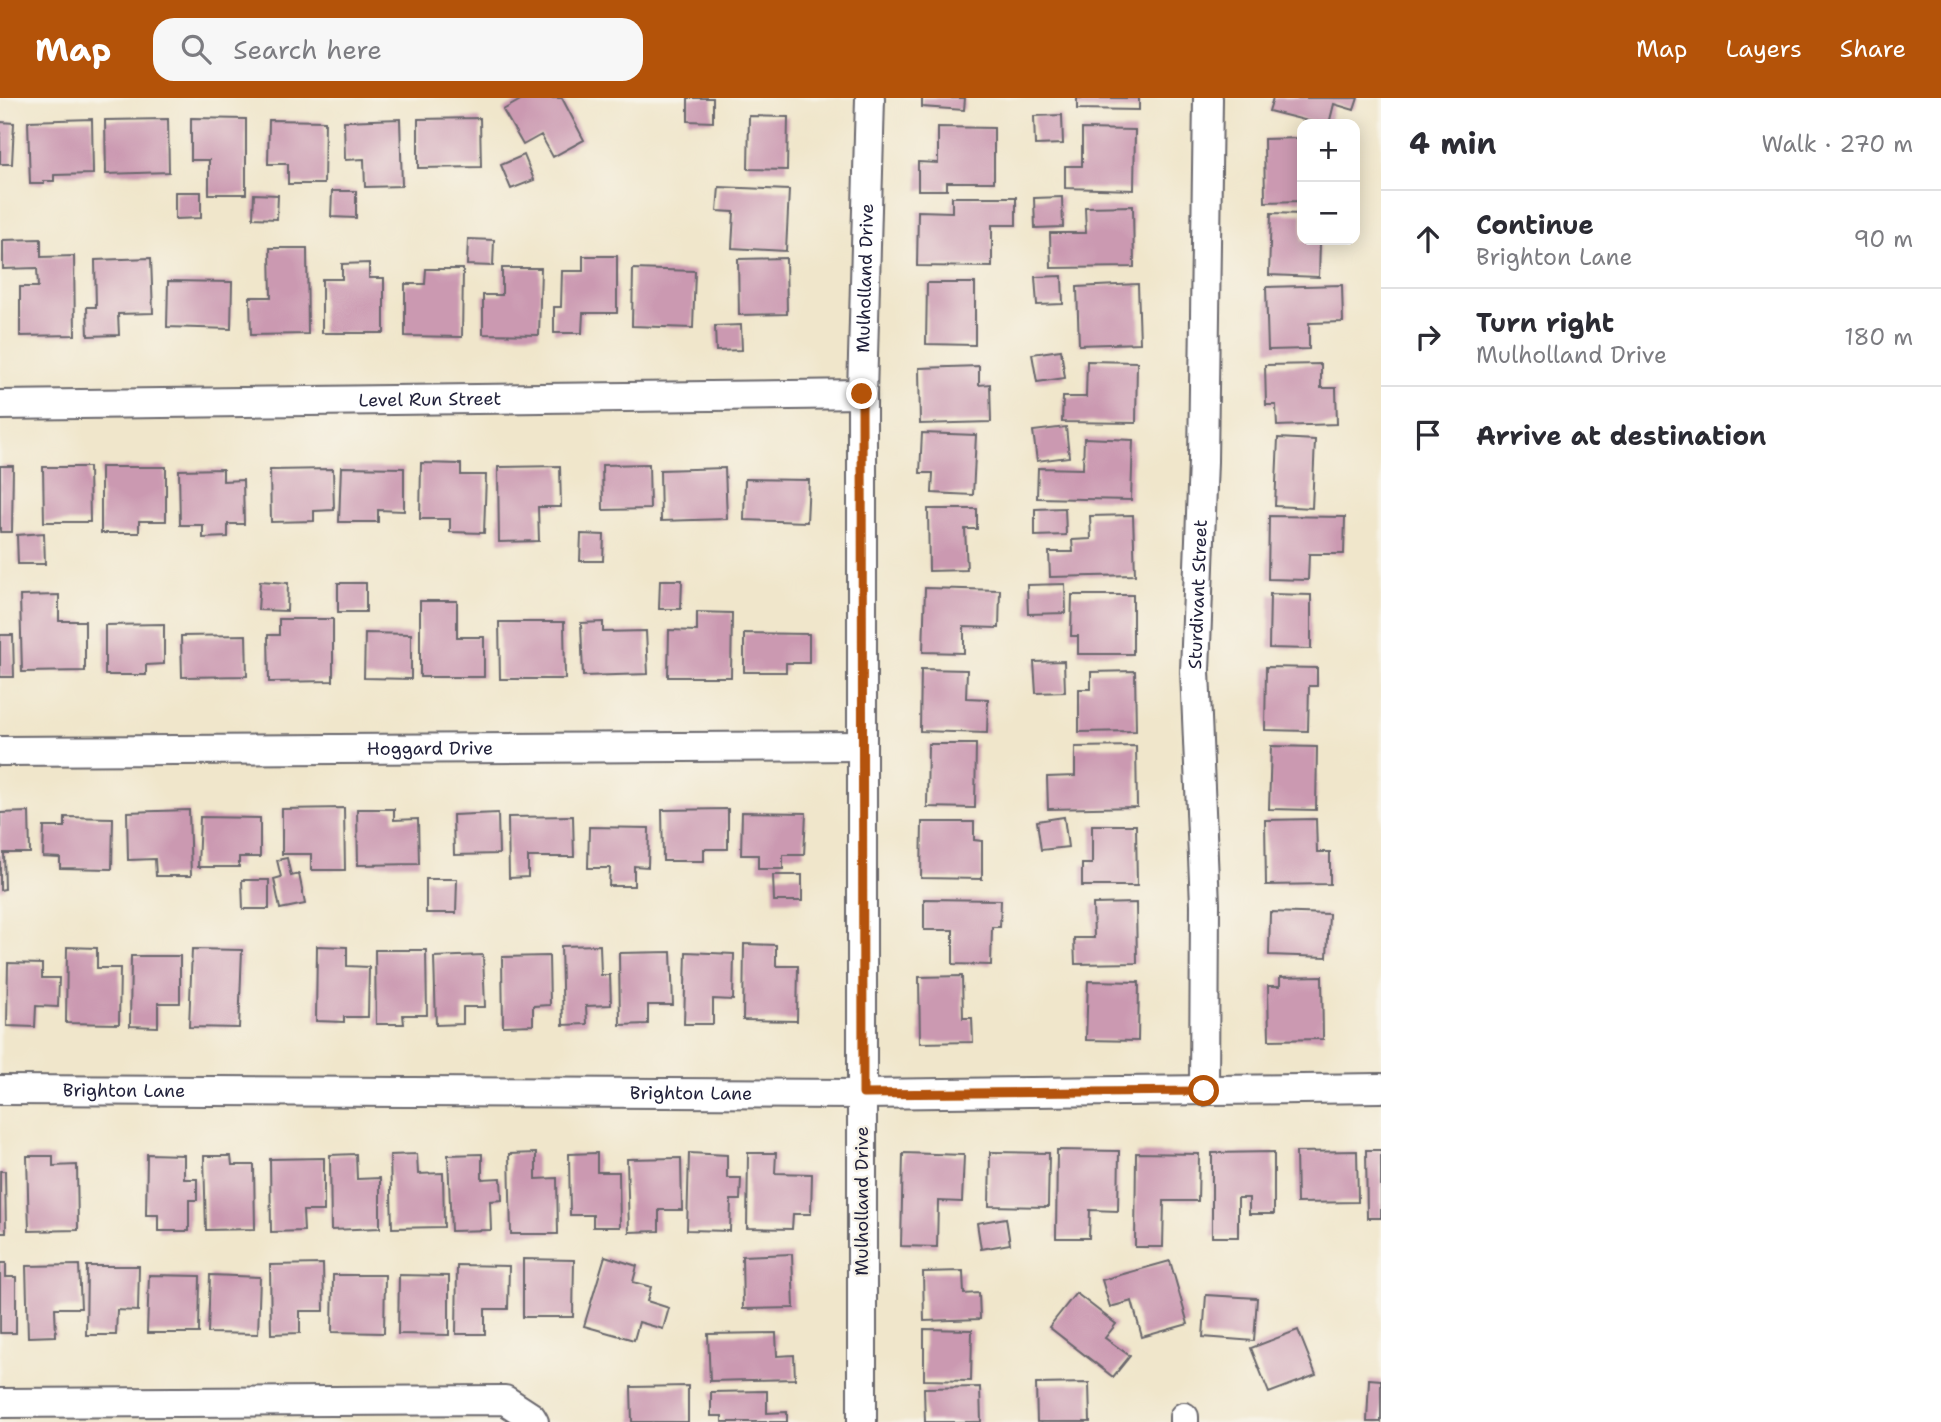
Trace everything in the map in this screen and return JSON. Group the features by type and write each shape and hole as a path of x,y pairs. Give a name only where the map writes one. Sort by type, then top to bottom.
{"street":[{"name":"Mulholland Drive","path":"862,1422 862,394 870,98"},
{"name":"Sturdivant Street","path":"1204,1091 1205,904 1195,671 1203,461 1208,98"},
{"name":"Level Run Street","path":"0,405 862,394"},
{"name":"Hoggard Drive","path":"0,751 862,746"},
{"name":"Brighton Lane","path":"0,1090 863,1094 1381,1088"},
{"path":"0,1404 242,1412 505,1400 532,1420"}],"building":[{"path":"524,98 562,98 584,140 553,157 541,135 523,145 503,110"},
{"path":"688,98 713,98 713,122 688,121"},
{"path":"922,98 965,98 964,110 922,107"},
{"path":"1077,98 1139,98 1139,110 1077,109"},
{"path":"1273,98 1358,98 1354,110 1334,104 1330,119 1300,119 1269,111"},
{"path":"1062,115 1063,144 1035,145 1034,116"},
{"path":"749,116 788,117 787,170 748,169"},
{"path":"191,118 246,119 246,194 209,194 209,160 191,160"},
{"path":"480,118 481,167 418,168 418,119"},
{"path":"92,119 93,174 54,175 54,181 30,184 28,121"},
{"path":"168,119 169,172 106,174 105,120"},
{"path":"400,119 402,186 365,187 364,159 345,160 344,121"},
{"path":"269,120 325,121 324,184 288,184 288,164 268,164"},
{"path":"0,122 14,123 12,164 0,164"},
{"path":"938,127 994,128 994,182 947,182 947,190 918,190 918,162 938,163"},
{"path":"1082,129 1135,130 1134,190 1065,188 1065,166 1082,166"},
{"path":"1297,138 1297,201 1265,202 1264,139"},
{"path":"524,155 534,180 511,189 501,165"},
{"path":"719,187 789,190 786,251 732,248 734,212 717,211"},
{"path":"332,191 356,191 356,218 331,217"},
{"path":"175,192 201,192 201,218 175,219"},
{"path":"254,194 278,195 277,219 253,218"},
{"path":"952,197 1016,197 1016,225 992,225 992,267 917,266 918,211 952,212"},
{"path":"1062,197 1063,227 1035,228 1034,198"},
{"path":"1133,206 1134,267 1051,268 1050,233 1086,233 1085,207"},
{"path":"1271,213 1297,214 1297,245 1320,245 1319,277 1269,275"},
{"path":"41,239 41,257 74,256 75,335 20,336 20,287 38,287 37,268 3,269 3,240"},
{"path":"468,239 494,240 493,266 467,265"},
{"path":"270,248 307,248 308,334 251,335 250,297 271,297"},
{"path":"583,256 617,256 617,313 583,313 582,333 554,333 554,307 561,307 562,271 583,271"},
{"path":"151,258 153,313 118,314 119,335 88,336 87,307 96,307 95,260"},
{"path":"786,258 787,314 739,315 738,259"},
{"path":"369,263 369,278 384,278 384,333 322,333 322,279 342,279 342,264"},
{"path":"502,268 541,268 539,335 483,334 483,295 502,295"},
{"path":"426,269 463,269 462,337 405,336 405,284 425,284"},
{"path":"633,269 695,271 693,328 632,326"},
{"path":"1062,276 1063,304 1037,305 1035,277"},
{"path":"168,281 232,282 231,329 167,327"},
{"path":"927,283 975,283 975,345 926,344"},
{"path":"1138,284 1140,343 1079,345 1077,287"},
{"path":"1342,285 1343,322 1309,323 1309,349 1268,350 1266,287"},
{"path":"741,325 742,350 716,351 715,326"},
{"path":"1061,350 1065,378 1037,382 1032,354"},
{"path":"1087,361 1137,362 1136,423 1062,422 1063,397 1086,397"},
{"path":"1321,364 1321,388 1336,388 1337,424 1277,426 1276,405 1266,405 1265,365"},
{"path":"979,366 979,385 990,384 991,422 920,424 919,368"},
{"path":"1066,427 1069,457 1037,461 1033,431"},
{"path":"922,433 976,435 973,495 932,493 933,473 920,473"},
{"path":"1084,438 1133,440 1131,500 1037,498 1038,468 1083,469"},
{"path":"1278,438 1315,440 1312,508 1275,506"},
{"path":"421,463 461,464 461,475 486,475 484,533 450,532 450,519 420,519"},
{"path":"649,464 650,509 603,510 602,465"},
{"path":"0,466 13,466 12,532 0,532"},
{"path":"560,466 561,507 538,507 539,541 499,542 498,467"},
{"path":"43,467 89,467 90,522 44,522"},
{"path":"101,467 166,467 166,521 139,521 139,533 101,533"},
{"path":"341,467 404,468 404,511 378,510 378,522 339,522"},
{"path":"725,468 727,519 661,521 660,470"},
{"path":"223,469 223,481 243,480 244,524 228,524 228,537 203,538 203,525 180,525 179,470"},
{"path":"333,469 334,510 314,511 314,521 271,522 270,470"},
{"path":"745,479 809,480 807,522 744,520"},
{"path":"1065,508 1066,535 1035,536 1035,509"},
{"path":"928,509 977,509 977,529 965,529 967,570 929,571"},
{"path":"1133,515 1135,575 1050,577 1049,552 1073,552 1072,540 1091,539 1090,516"},
{"path":"1269,516 1345,517 1344,554 1309,554 1308,580 1268,579"},
{"path":"44,533 45,564 18,564 17,535"},
{"path":"581,534 604,535 603,561 580,561"},
{"path":"660,580 682,580 681,609 659,609"},
{"path":"260,581 288,583 287,611 258,610"},
{"path":"338,583 366,583 366,612 338,612"},
{"path":"1065,584 1066,613 1028,614 1027,585"},
{"path":"925,588 1000,590 999,628 964,627 964,653 923,652"},
{"path":"1270,594 1311,595 1311,649 1269,648"},
{"path":"59,595 59,621 85,621 85,671 22,672 20,596"},
{"path":"1072,595 1133,595 1133,654 1078,654 1078,636 1071,636"},
{"path":"420,601 457,601 457,637 484,637 484,677 420,677"},
{"path":"697,612 732,613 731,677 668,677 669,630 697,631"},
{"path":"279,619 333,619 333,681 269,682 268,635 279,635"},
{"path":"499,622 564,622 565,679 500,679"},
{"path":"603,622 603,632 646,631 648,674 583,676 581,623"},
{"path":"164,624 164,664 146,665 146,675 105,675 105,625"},
{"path":"365,633 411,634 411,679 364,678"},
{"path":"744,633 809,634 809,663 786,663 786,672 744,672"},
{"path":"0,635 13,635 14,677 0,677"},
{"path":"246,635 247,676 182,677 181,636"},
{"path":"1064,661 1065,692 1036,693 1034,662"},
{"path":"1266,667 1317,668 1317,686 1309,686 1308,731 1265,730"},
{"path":"921,669 967,670 966,698 988,699 987,733 920,731"},
{"path":"1135,671 1136,731 1079,732 1079,689 1091,689 1091,672"},
{"path":"928,744 976,744 975,808 927,807"},
{"path":"1136,746 1137,807 1048,809 1047,777 1075,776 1075,747"},
{"path":"1271,746 1317,747 1316,810 1269,809"},
{"path":"344,808 345,870 311,870 311,854 282,854 282,809"},
{"path":"357,809 394,809 394,820 418,819 419,864 358,865"},
{"path":"728,809 728,849 704,849 704,861 663,861 662,810"},
{"path":"189,810 191,876 156,876 155,859 128,860 127,812"},
{"path":"29,812 30,853 4,853 5,889 0,890 0,813"},
{"path":"742,812 806,813 804,855 783,855 783,869 758,869 758,855 741,855"},
{"path":"498,813 499,854 454,855 453,815"},
{"path":"573,816 574,857 528,857 528,877 509,878 508,817"},
{"path":"65,817 113,818 112,869 60,868 60,858 43,857 44,827 65,827"},
{"path":"200,817 260,818 260,857 239,857 239,867 198,867"},
{"path":"1064,817 1068,847 1041,850 1037,821"},
{"path":"1316,819 1317,852 1330,852 1330,884 1266,885 1265,820"},
{"path":"922,822 974,822 974,840 982,841 982,879 921,878"},
{"path":"1092,825 1136,825 1137,886 1082,886 1082,864 1092,864"},
{"path":"589,827 649,828 648,867 634,866 634,886 609,886 610,868 588,868"},
{"path":"287,858 291,876 299,874 305,904 280,909 274,879 281,877 277,860"},
{"path":"773,875 802,875 802,901 774,901"},
{"path":"426,879 457,879 456,913 426,913"},
{"path":"242,880 269,880 269,909 243,909"},
{"path":"924,899 1001,900 1000,927 992,927 991,965 953,964 953,930 924,930"},
{"path":"1136,903 1137,963 1075,964 1074,938 1094,938 1093,904"},
{"path":"1270,912 1329,914 1327,957 1269,955"},
{"path":"744,944 776,945 776,966 798,966 797,1021 743,1020"},
{"path":"600,945 601,975 610,975 611,1005 586,1006 587,1024 563,1025 561,946"},
{"path":"317,946 347,947 347,966 369,967 368,1017 344,1017 344,1022 316,1021"},
{"path":"67,947 97,948 97,968 120,968 119,1024 66,1023"},
{"path":"192,949 242,950 239,1028 189,1027"},
{"path":"375,950 426,950 427,1015 403,1015 404,1024 376,1024"},
{"path":"671,952 673,1005 648,1005 648,1024 620,1025 619,953"},
{"path":"686,952 734,954 733,1000 713,999 713,1024 684,1024"},
{"path":"483,955 485,1007 463,1007 463,1024 436,1025 434,957"},
{"path":"131,956 180,956 180,1003 158,1003 158,1027 130,1026"},
{"path":"549,956 550,1005 533,1006 533,1025 503,1026 502,957"},
{"path":"8,963 42,964 42,978 59,978 58,1007 36,1006 35,1027 7,1026"},
{"path":"962,976 963,1018 972,1018 973,1042 920,1043 919,977"},
{"path":"1322,976 1323,1039 1269,1040 1268,986 1280,986 1280,977"},
{"path":"1088,981 1139,982 1138,1041 1086,1040"},
{"path":"1057,1150 1119,1151 1118,1211 1090,1210 1089,1238 1056,1238"},
{"path":"1366,1150 1381,1150 1381,1218 1367,1218"},
{"path":"1357,1151 1358,1202 1297,1203 1296,1152"},
{"path":"990,1152 1049,1153 1048,1207 989,1206"},
{"path":"1274,1152 1274,1214 1249,1214 1249,1198 1238,1198 1238,1237 1212,1237 1212,1153"},
{"path":"536,1153 536,1179 557,1178 558,1234 511,1234 509,1154"},
{"path":"597,1153 597,1172 619,1172 620,1227 593,1227 593,1215 570,1215 569,1154"},
{"path":"689,1153 727,1155 727,1178 741,1178 740,1200 731,1200 730,1231 687,1230"},
{"path":"748,1153 776,1153 775,1173 812,1174 811,1214 793,1214 792,1229 747,1228"},
{"path":"903,1153 964,1155 962,1202 938,1201 937,1247 901,1246"},
{"path":"1136,1153 1199,1154 1198,1201 1164,1201 1163,1247 1135,1247"},
{"path":"147,1154 184,1155 184,1179 197,1179 197,1200 189,1200 189,1231 158,1231 158,1215 146,1215"},
{"path":"356,1154 357,1179 380,1178 380,1228 331,1230 330,1155"},
{"path":"417,1154 418,1174 443,1173 444,1227 392,1228 390,1155"},
{"path":"482,1154 482,1179 501,1178 502,1200 490,1201 491,1230 451,1231 448,1155"},
{"path":"27,1156 53,1156 53,1166 77,1165 78,1230 29,1231"},
{"path":"204,1156 231,1156 232,1165 254,1165 255,1229 206,1230"},
{"path":"324,1158 324,1211 303,1211 304,1231 271,1232 270,1159"},
{"path":"681,1158 682,1210 659,1210 659,1231 629,1232 627,1159"},
{"path":"0,1171 5,1171 6,1233 0,1233"},
{"path":"1006,1218 1010,1244 981,1249 977,1223"},
{"path":"792,1254 794,1308 743,1309 742,1256"},
{"path":"605,1256 637,1266 633,1282 651,1287 647,1301 669,1308 663,1329 639,1322 634,1340 584,1326"},
{"path":"523,1259 574,1260 573,1317 523,1317"},
{"path":"1170,1261 1188,1324 1142,1337 1132,1301 1110,1307 1102,1280"},
{"path":"0,1263 6,1263 6,1277 16,1277 16,1333 0,1333"},
{"path":"323,1264 324,1311 300,1311 300,1333 271,1334 270,1265"},
{"path":"79,1265 81,1308 55,1308 56,1336 28,1337 26,1266"},
{"path":"457,1265 509,1266 508,1309 485,1309 485,1334 456,1334"},
{"path":"87,1266 139,1266 138,1311 117,1310 116,1335 86,1335"},
{"path":"963,1271 964,1294 979,1293 980,1319 924,1321 923,1272"},
{"path":"149,1275 200,1276 199,1333 147,1333"},
{"path":"210,1275 260,1277 258,1334 208,1333"},
{"path":"333,1275 385,1275 384,1333 332,1332"},
{"path":"399,1275 449,1276 449,1335 398,1334"},
{"path":"1076,1293 1116,1324 1105,1338 1130,1356 1113,1377 1049,1327"},
{"path":"1206,1295 1257,1298 1254,1341 1203,1337"},
{"path":"924,1329 972,1330 971,1381 924,1380"},
{"path":"1298,1330 1316,1375 1269,1393 1251,1348"},
{"path":"776,1333 777,1356 794,1355 795,1379 710,1381 708,1334"},
{"path":"1369,1379 1381,1380 1381,1422 1367,1422"},
{"path":"1089,1383 1090,1422 1037,1422 1036,1384"},
{"path":"688,1386 688,1422 632,1422 631,1387"},
{"path":"980,1387 981,1422 925,1422 924,1388"},
{"path":"767,1391 767,1413 787,1412 787,1422 722,1422 722,1416 711,1416 711,1392"}],"route":[{"path":"862,394 863,1094 1204,1091"}]}
